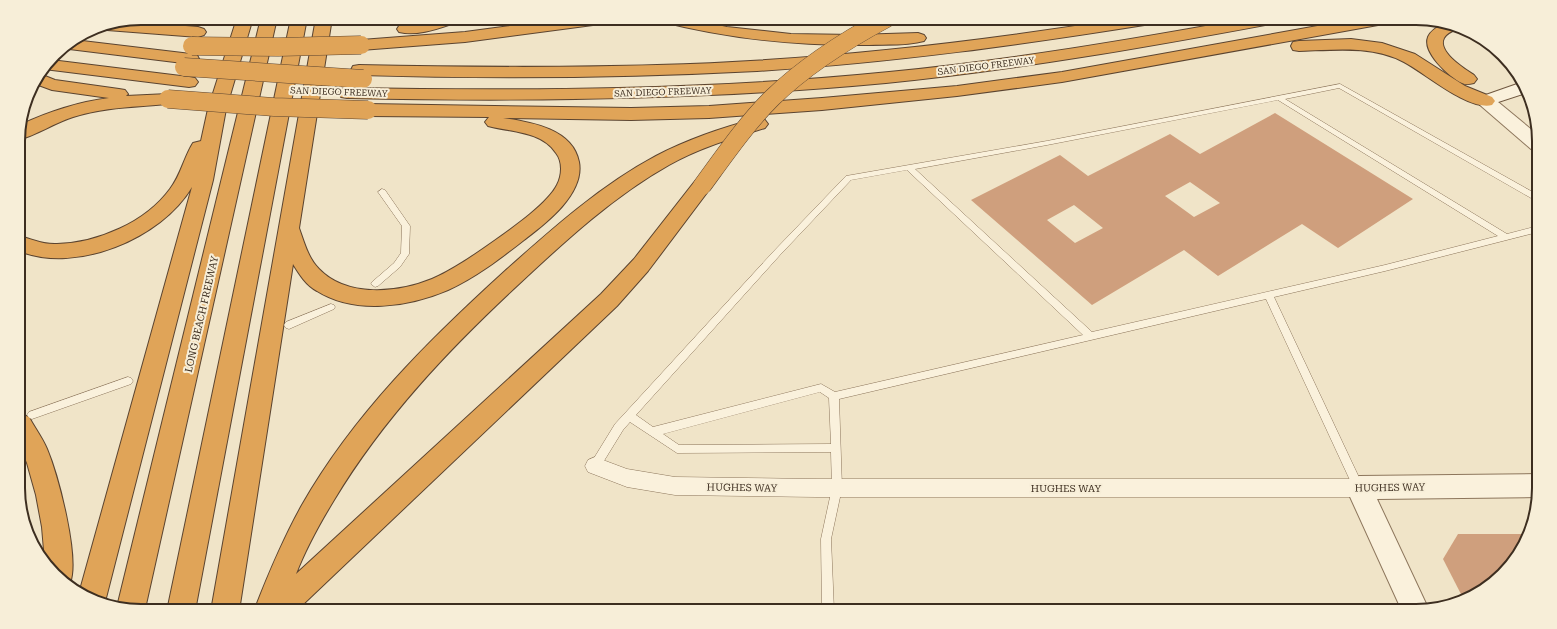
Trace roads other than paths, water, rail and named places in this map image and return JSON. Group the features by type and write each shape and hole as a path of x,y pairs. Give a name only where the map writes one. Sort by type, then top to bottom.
{"highway":[{"path":"93,593 203,180 217,109 243,25"},
{"name":"LONG BEACH FREEWAY","path":"132,604 267,25"},
{"path":"182,604 298,25"},
{"path":"226,604 323,25"},
{"path":"317,55 331,25"},
{"path":"116,28 191,60 359,39 429,25"},
{"path":"359,39 472,36 557,25"},
{"path":"693,25 741,33 826,40 904,39 1106,27"},
{"path":"283,604 609,300 645,259 747,126 773,97 818,60 838,46 875,25"},
{"name":"SAN DIEGO FREEWAY","path":"55,63 81,58 130,52 354,81 666,70 750,66 942,50 1117,25"},
{"path":"354,81 661,79 834,69 1002,51 1162,25"},
{"path":"354,81 517,87 614,86 821,75 1012,55 1190,25"},
{"name":"SAN DIEGO FREEWAY","path":"71,48 81,58 191,60 354,81 418,94 590,95 746,88 842,81 965,69 1033,60 1236,25"},
{"path":"44,82 168,99 261,106 368,110 631,114 710,112 917,95 1062,77 1351,25"},
{"path":"1445,29 1440,31 1436,36 1434,42 1435,48 1447,64 1478,86 1486,101"},
{"path":"1225,48 1350,44 1382,48 1409,58 1459,90 1486,101"},
{"path":"65,54 81,58"},
{"path":"62,57 81,58"},
{"path":"25,130 45,121 79,109 108,104 168,99"},
{"path":"270,604 276,584 292,548 316,503 353,446 388,402 423,364 499,289 559,235 605,199 633,178 664,160 715,138 822,104"},
{"path":"25,245 40,250 62,251 77,249 120,237 143,225 173,199 183,185 217,109"},
{"path":"289,226 301,258 311,275 323,285 338,292 369,298 404,295 442,284 466,270 523,230 547,210 565,188 569,177 569,159 559,144 538,132 515,125 368,110"},
{"path":"26,419 33,447 47,486 55,529 58,569"}],"street":[{"path":"1486,101 1520,89"},
{"path":"1486,101 1532,140"},
{"name":"HUGHES WAY","path":"595,466 627,478 675,486 837,488 1359,488 1532,485"},
{"path":"1359,488 1413,604"}],"lane":[{"path":"595,466 619,427 773,257 849,178 1047,143 1340,86 1532,196"},
{"path":"1279,98 1506,237"},
{"path":"908,167 1090,336"},
{"path":"375,284 397,265 405,254 406,226 382,192"},
{"path":"652,432 821,388 834,396 1269,295 1532,230"},
{"path":"1269,295 1359,488"},
{"path":"289,325 331,307"},
{"path":"26,419 128,381"},
{"path":"828,604 826,539 837,488 834,396"},
{"path":"629,416 677,449 836,448"}]}
